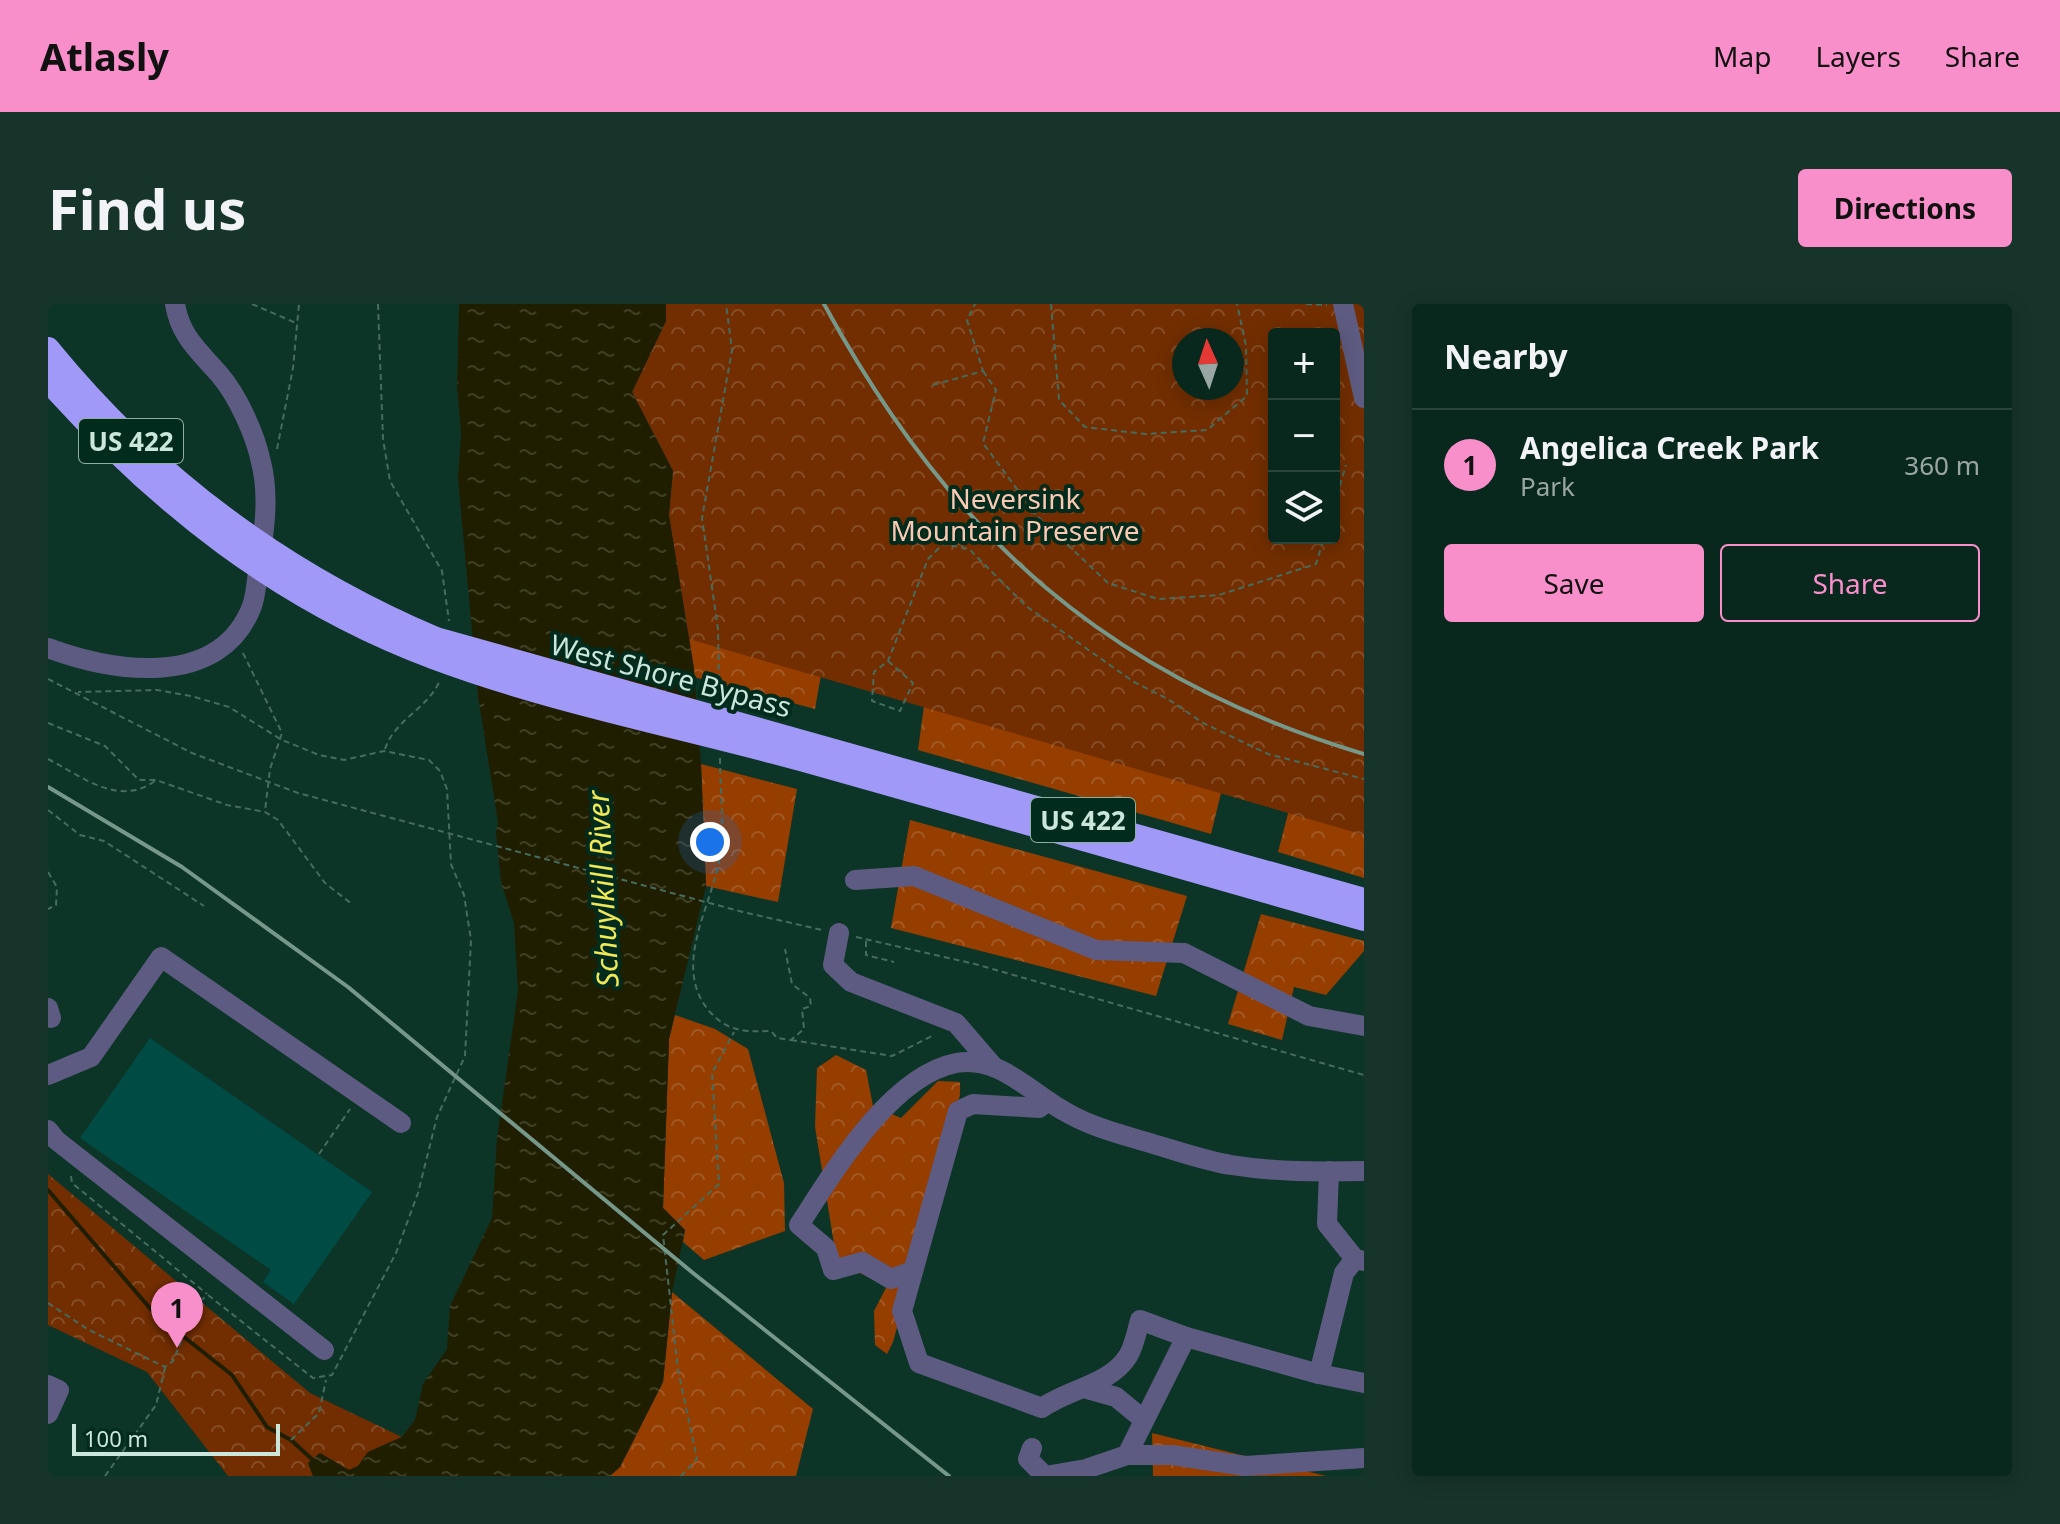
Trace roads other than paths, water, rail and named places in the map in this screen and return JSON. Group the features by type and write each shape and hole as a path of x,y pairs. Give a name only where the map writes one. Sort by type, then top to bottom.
{"highway":[{"name":"West Shore Bypass","path":"48,349 129,440 224,533"},
{"name":"West Shore Bypass","path":"48,380 106,445 224,533 288,576 385,627 436,639 1364,919"},
{"name":"West Shore Bypass","path":"802,750 1364,900"}],"street":[{"path":"48,648 111,666 157,669 196,662 230,636 251,606 267,512 262,468 236,400 221,376 197,354 181,329 175,304"},
{"path":"1344,305 1364,398"},
{"path":"855,880 914,876 1096,950 1184,953 1309,1016 1364,1026"},
{"path":"839,933 833,965 851,982 956,1023 993,1066"},
{"path":"48,1075 91,1057 161,957 401,1123"},
{"path":"913,1271 891,1279 862,1262 833,1270 826,1248 799,1225 857,1137 893,1101 953,1064 976,1061 993,1066 1096,1127 1227,1164 1364,1171"},
{"path":"1048,1101 1039,1108 973,1104 958,1111 902,1311 919,1363 1042,1408 1059,1395 1084,1388 1104,1377 1128,1357 1140,1320 1186,1337 1319,1374 1364,1383"},
{"path":"48,1130 56,1140 324,1350"},
{"path":"1319,1374 1344,1273 1359,1260 1327,1224 1329,1171"},
{"path":"1127,1455 1186,1337"},
{"path":"48,1385 59,1390 48,1414"},
{"path":"1084,1388 1116,1397 1144,1420"},
{"path":"1032,1448 1028,1459 1045,1476 1086,1469 1127,1455 1172,1455 1245,1466 1364,1458"}],"water":[{"name":"Schuylkill River","path":"459,304 666,304 666,321 632,392 673,471 669,515 694,668 706,886 669,1039 663,1208 685,1230 672,1292 663,1382 620,1467 610,1476 313,1476 308,1463 320,1453 349,1470 358,1466 368,1452 402,1437 415,1420 423,1384 447,1349 450,1306 492,1218 497,1138 518,991 514,923 501,882 496,832 498,822 478,696 458,479 461,433 457,387"}],"waterway":[{"path":"48,1190 155,1314 232,1375 267,1427 291,1440 315,1462"}],"railway":[{"path":"824,304 873,387 926,462 983,528 1046,588 1114,639 1190,684 1273,722 1364,754"},
{"path":"48,787 182,867 348,987 693,1273 949,1476"}],"place":[{"name":"Angelica Creek Park","path":"177,1348"}],"park label":[{"name":"Neversink Mountain Preserve","path":"1015,514"}]}
